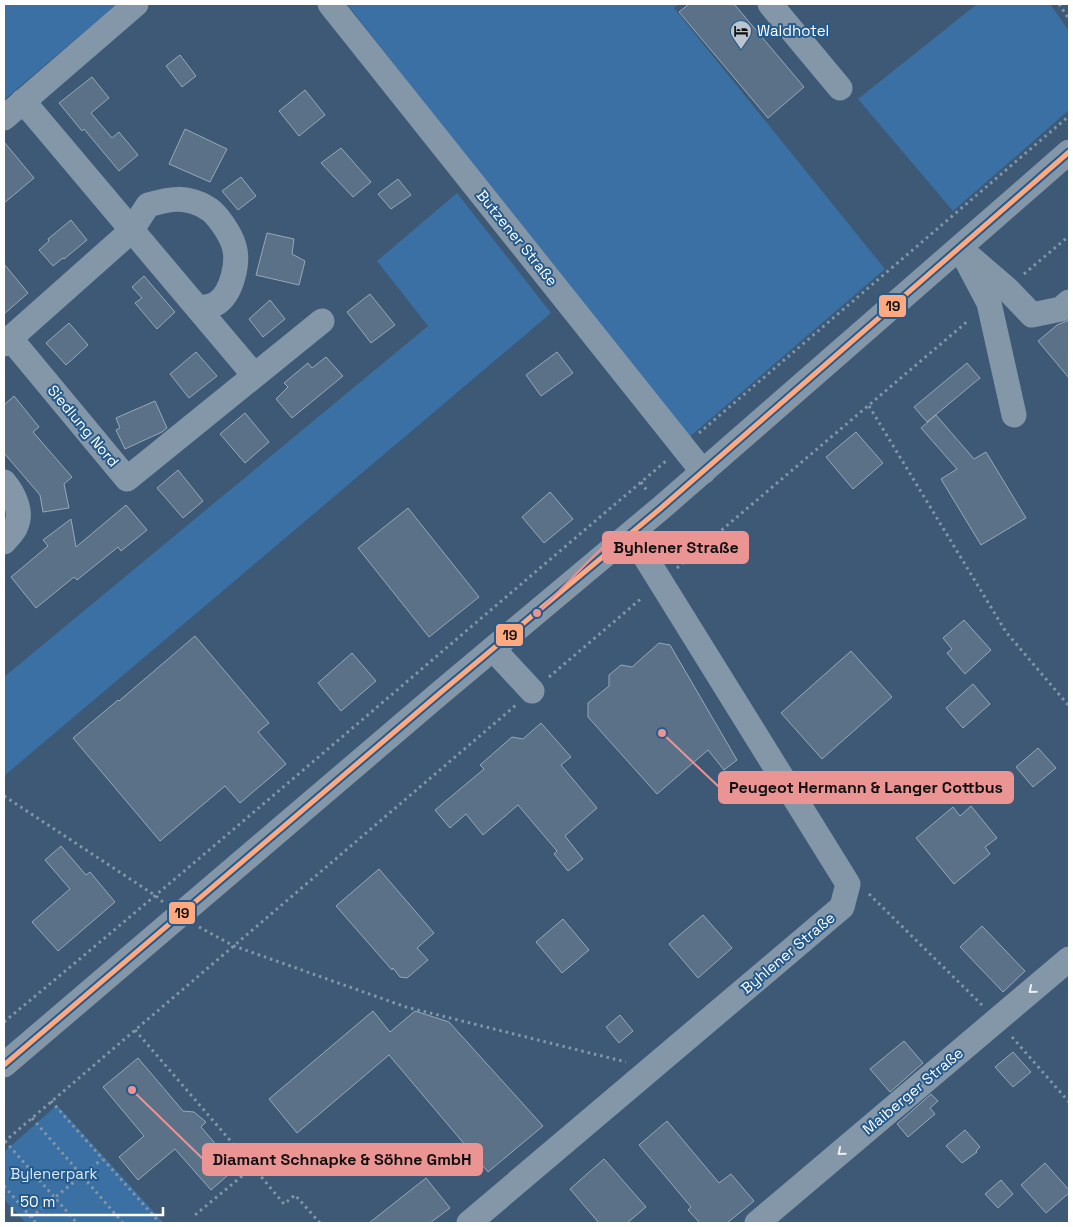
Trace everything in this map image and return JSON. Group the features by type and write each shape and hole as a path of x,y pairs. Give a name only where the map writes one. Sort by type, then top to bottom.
{"street":[{"path":"4,118 136,4"},
{"name":"Butzener Straße","path":"330,4 704,472"},
{"path":"770,4 840,88"},
{"path":"23,101 254,375"},
{"path":"4,1065 493,649 632,534 1069,152"},
{"name":"Siedlung Nord","path":"199,309 217,303 228,290 235,268 234,246 224,226 209,208 189,201 171,199 148,205 131,231 7,341 127,479 322,321"},
{"path":"960,248 1007,289 1032,315 1061,308 1069,302"},
{"path":"960,248 989,303 1014,415"},
{"path":"4,482 12,492 18,509 17,526 4,542"},
{"name":"Byhlener Straße","path":"469,1223 842,906 848,884 632,534"},
{"path":"493,649 532,691"},
{"name":"Maiberger Straße","path":"757,1223 1069,959"}],"path":[{"path":"1059,4 1069,19"},
{"path":"4,1022 156,896 1069,116"},
{"path":"869,406 1006,632 1069,706"},
{"path":"641,482 661,508"},
{"path":"4,796 156,896 179,916 234,946 406,1007 652,1068"},
{"path":"864,886 869,894 997,1020 1069,1102"},
{"path":"135,1030 284,1204 295,1194 320,1223"},
{"path":"51,1102 158,1222"},
{"path":"32,1118 123,1223"},
{"path":"5,1141 77,1223"},
{"path":"31,1217 102,1159"},
{"path":"195,1215 253,1167"},
{"path":"4,1186 36,1223"}],"green space":[{"path":"4,4 117,4 4,100"},
{"path":"347,4 679,4 674,8 885,269 687,439"},
{"path":"977,4 1050,4 1069,31 1069,110 953,211 858,99"},
{"path":"457,193 551,313 4,776 4,677 428,326 377,261"},
{"name":"Bylenerpark","path":"57,1105 164,1223 26,1223 4,1199 4,1152"}],"building":[{"name":"Waldhotel","path":"689,4 734,4 804,87 768,118 679,12"},
{"path":"180,55 196,76 182,87 166,66"},
{"path":"92,77 109,98 91,113 112,138 119,132 138,155 119,171 84,129 82,131 59,103"},
{"path":"305,90 325,115 299,136 279,111"},
{"path":"185,129 227,149 210,182 169,164"},
{"path":"4,142 34,178 4,203"},
{"path":"341,148 371,182 353,197 321,163"},
{"path":"241,177 256,196 238,210 222,191"},
{"path":"398,179 411,195 391,209 378,194"},
{"path":"71,220 87,240 53,266 39,250 49,241 48,239"},
{"path":"267,233 294,239 292,254 305,261 299,285 256,275"},
{"path":"4,264 28,293 4,314"},
{"path":"144,276 175,312 157,329 135,303 142,298 132,287"},
{"path":"370,294 395,325 371,343 347,312"},
{"path":"270,300 285,319 263,337 249,319"},
{"path":"1069,320 1069,378 1038,341 1057,325"},
{"path":"69,323 88,345 66,365 46,343"},
{"path":"196,352 217,376 189,398 170,374"},
{"path":"557,352 573,373 541,396 526,375"},
{"path":"326,357 343,376 292,418 276,399 288,387 284,383 308,363 312,368"},
{"path":"967,363 980,378 927,422 914,407"},
{"path":"14,396 39,427 33,432 72,477 64,484 69,508 43,512 40,495 4,453 4,405"},
{"path":"155,401 167,428 125,449 116,430 120,428 116,418"},
{"path":"245,413 269,442 245,463 220,434"},
{"path":"936,415 974,459 986,452 1026,518 981,545 941,479 957,469 921,428"},
{"path":"856,432 883,463 853,489 826,457"},
{"path":"178,470 203,501 183,518 157,488"},
{"path":"550,492 573,519 544,543 522,517"},
{"path":"126,505 147,530 121,551 118,547 77,580 74,577 36,608 11,577 48,546 43,540 71,519 76,547"},
{"path":"408,508 479,597 429,637 358,548"},
{"path":"964,620 991,650 965,674 947,653 952,649 943,638"},
{"path":"195,636 269,723 258,732 286,764 240,803 225,786 160,841 73,738"},
{"path":"659,643 670,645 737,760 724,770 708,750 657,794 588,717 588,703 609,686 609,675 621,665 632,667"},
{"path":"851,651 892,697 822,759 781,713"},
{"path":"352,653 376,681 341,711 318,683"},
{"path":"973,684 990,704 963,728 946,708"},
{"path":"541,723 571,757 561,765 597,808 565,836 583,859 568,871 554,854 557,851 518,805 483,835 466,814 450,828 435,810 484,769 480,765 512,737 523,739"},
{"path":"1038,748 1056,768 1033,787 1016,767"},
{"path":"971,806 997,838 985,847 990,854 954,884 916,838 953,807 960,816"},
{"path":"61,846 86,875 90,872 115,902 58,951 32,922 70,889 45,860"},
{"path":"379,869 434,933 417,948 428,960 407,978 400,977 393,968 392,970 336,906"},
{"path":"703,915 732,948 698,978 669,944"},
{"path":"563,919 589,950 562,973 536,942"},
{"path":"982,926 1025,971 1003,992 960,947"},
{"path":"373,1011 390,1032 415,1011 449,1022 543,1126 488,1172 389,1055 297,1133 269,1099"},
{"path":"620,1015 633,1031 619,1043 606,1027"},
{"path":"904,1041 923,1063 890,1092 870,1069"},
{"path":"1013,1052 1031,1072 1013,1087 995,1067"},
{"path":"138,1058 183,1111 194,1112 206,1122 201,1127 236,1168 211,1190 175,1149 138,1180 119,1157 144,1136 103,1087"},
{"path":"931,1094 938,1101 930,1108 935,1114 908,1137 897,1124"},
{"path":"667,1121 719,1183 731,1174 754,1201 727,1223 700,1223 688,1210 691,1207 639,1145"},
{"path":"965,1130 980,1147 977,1152 962,1163 946,1146"},
{"path":"604,1159 646,1207 627,1223 599,1223 570,1189"},
{"path":"1045,1163 1069,1190 1069,1193 1046,1213 1021,1185"},
{"path":"426,1178 450,1208 430,1223 369,1223"},
{"path":"1001,1180 1013,1194 998,1208 985,1194"}],"transit line":[{"name":"19","path":"4,1065 440,693 661,508 1069,152"}],"place":[{"name":"Waldhotel","path":"741,50"},
{"name":"Byhlener Straße","path":"537,613"},
{"name":"Peugeot Hermann & Langer Cottbus","path":"662,733"},
{"name":"Diamant Schnapke & Söhne GmbH","path":"132,1090"}]}
